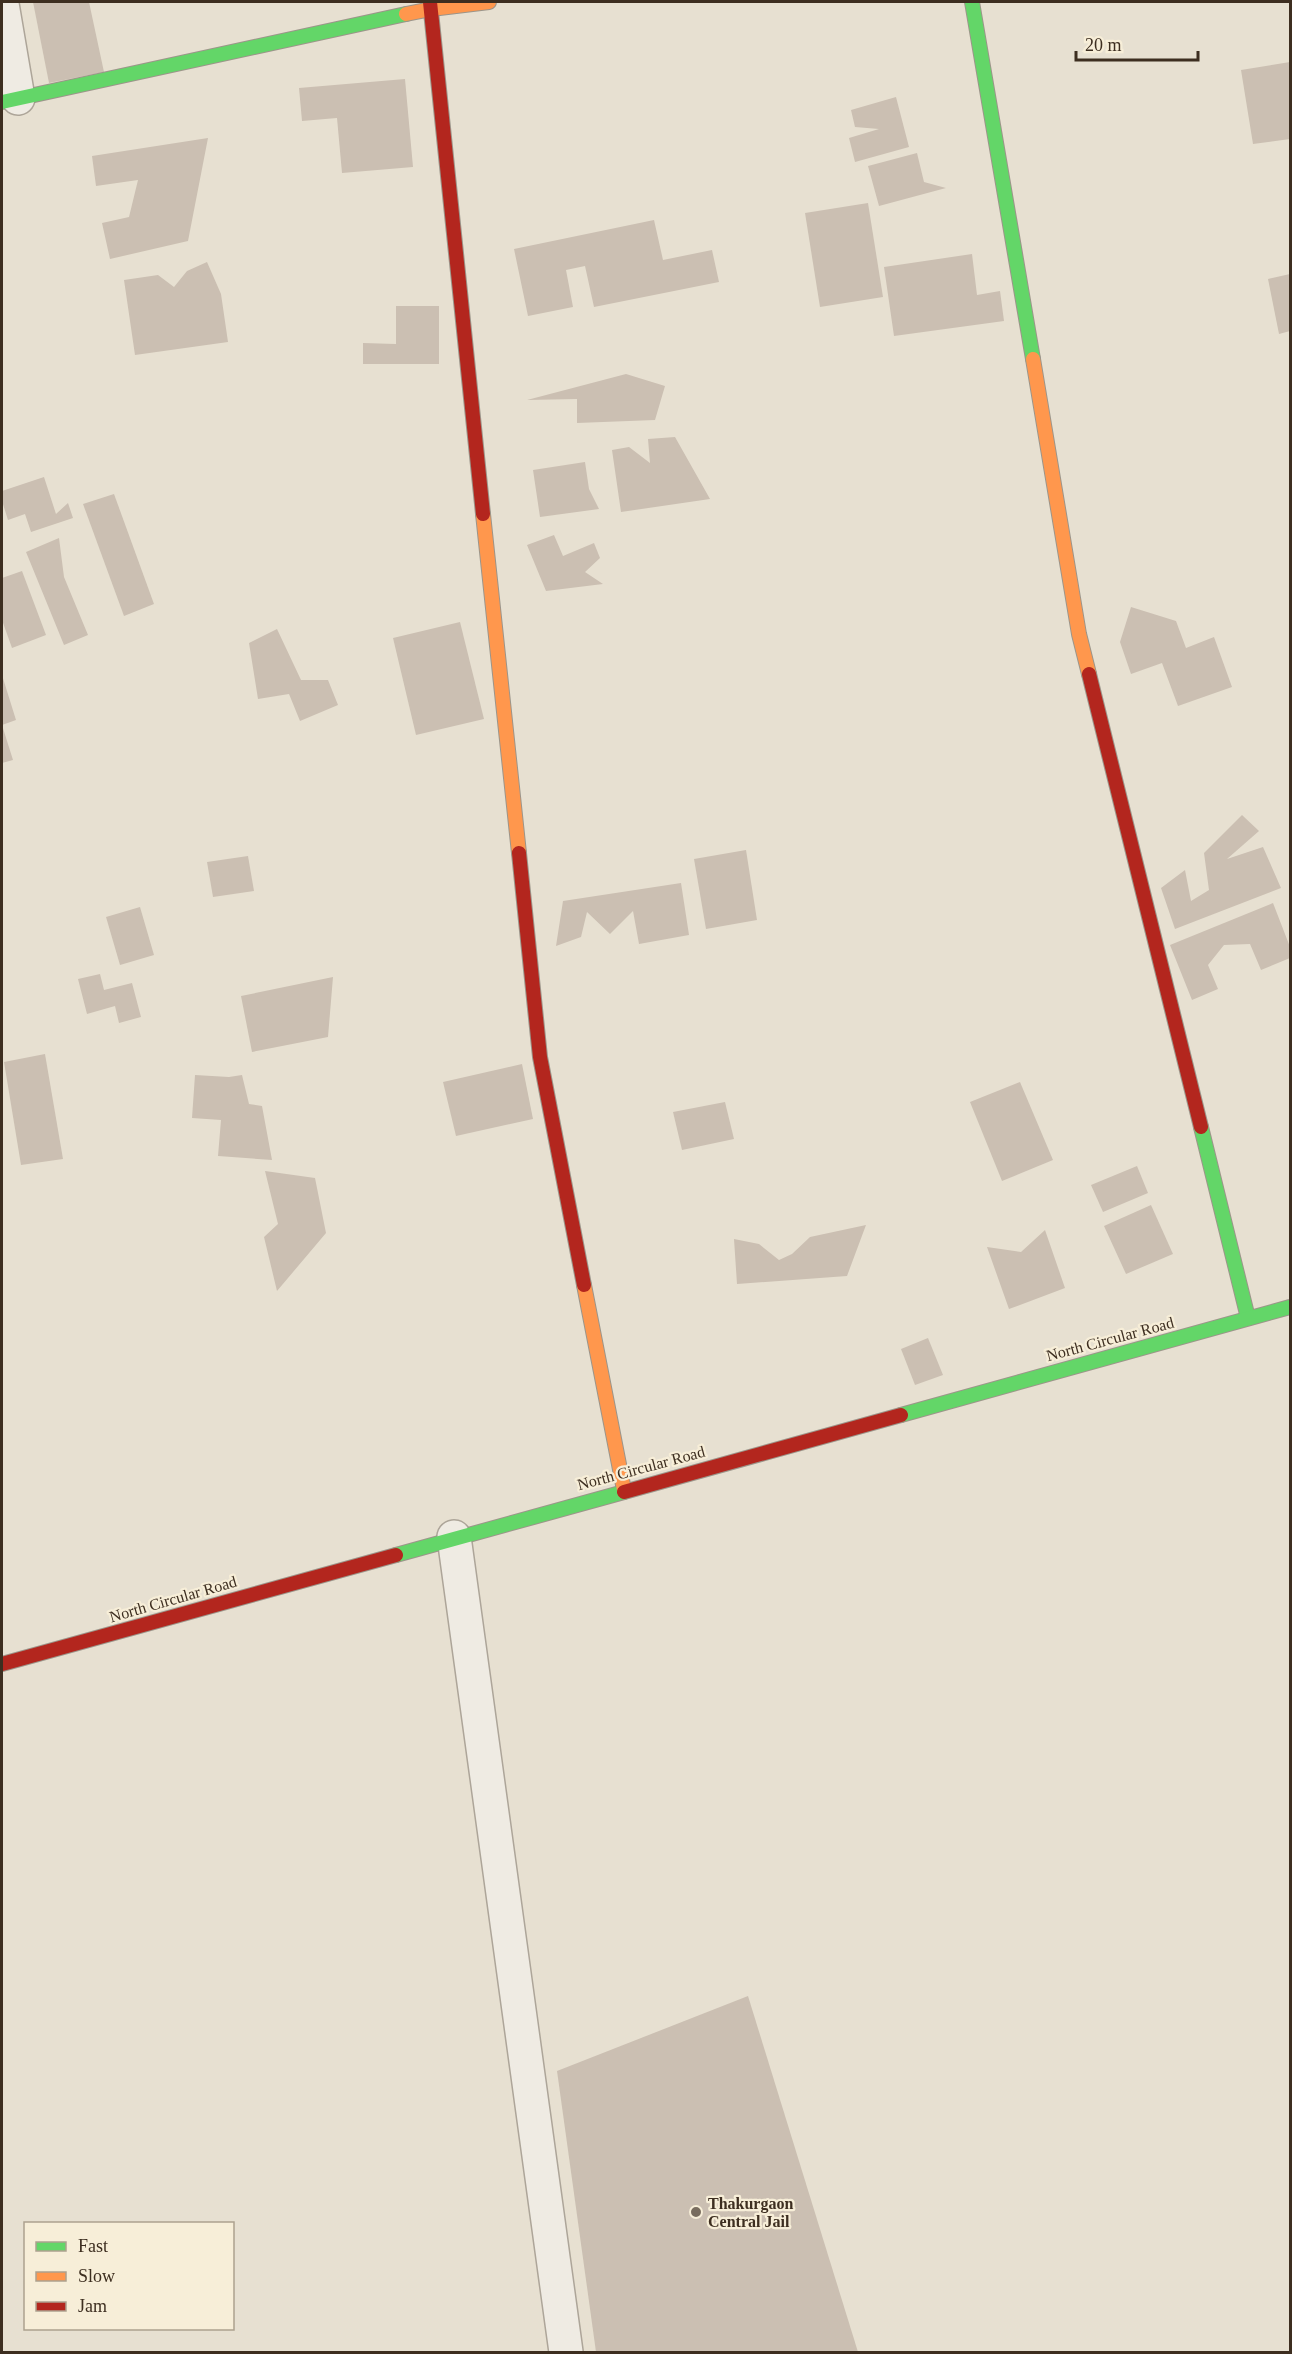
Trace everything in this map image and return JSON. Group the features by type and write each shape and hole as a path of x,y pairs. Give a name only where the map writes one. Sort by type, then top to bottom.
{"street":[{"path":"2,4 10,100 430,5 489,2"},
{"path":"972,2 1079,634 1248,1318"},
{"path":"430,5 540,1057 624,1490"},
{"name":"North Circular Road","path":"2,1664 1290,1307"},
{"path":"454,1537 566,2352"}],"building":[{"path":"33,2 89,2 104,72 49,83"},
{"path":"1290,62 1290,139 1253,144 1241,70"},
{"path":"405,79 413,167 342,173 337,118 302,121 299,88"},
{"path":"896,97 909,147 855,162 849,138 879,129 855,127 851,110"},
{"path":"208,138 188,241 110,259 102,223 129,217 138,180 96,186 92,156"},
{"path":"917,153 924,182 946,188 879,206 868,166"},
{"path":"868,203 883,297 820,307 805,213"},
{"path":"654,220 663,260 712,250 719,282 594,307 585,266 566,270 573,307 528,316 514,249"},
{"path":"972,254 977,295 1000,291 1004,321 894,336 884,267"},
{"path":"207,262 221,294 228,342 135,355 124,280 158,275 174,287 187,271"},
{"path":"1290,274 1290,331 1279,334 1268,279"},
{"path":"396,306 439,306 439,364 363,364 363,343 396,344"},
{"path":"626,374 665,386 655,420 577,423 577,399 527,400"},
{"path":"675,437 710,499 621,512 612,450 629,447 650,463 648,439"},
{"path":"585,462 589,489 599,509 540,517 533,470"},
{"path":"44,477 56,514 68,503 73,518 31,532 25,514 8,520 2,501 2,491"},
{"path":"114,494 154,604 124,616 83,504"},
{"path":"554,535 563,556 594,543 600,558 585,572 603,584 546,591 527,545"},
{"path":"59,538 64,577 88,635 64,645 26,552"},
{"path":"22,571 46,635 12,648 2,620 2,578"},
{"path":"1131,607 1176,621 1186,648 1214,637 1232,687 1178,706 1162,663 1131,674 1120,642"},
{"path":"460,622 484,719 416,735 393,638"},
{"path":"277,629 301,680 328,680 338,705 300,721 289,694 258,699 249,643"},
{"path":"2,675 16,720 2,725"},
{"path":"2,725 13,760 2,763"},
{"path":"1242,815 1259,831 1227,859 1263,847 1281,888 1175,929 1161,888 1185,870 1191,901 1209,890 1204,853"},
{"path":"746,850 757,920 706,929 694,859"},
{"path":"248,856 254,891 213,897 207,862"},
{"path":"681,883 689,935 639,944 633,911 610,934 587,912 581,937 556,946 563,901"},
{"path":"1273,903 1290,947 1290,958 1261,970 1250,944 1224,945 1208,965 1218,989 1192,1000 1170,945"},
{"path":"140,907 154,955 120,965 106,917"},
{"path":"100,974 104,990 132,983 141,1017 119,1023 115,1006 87,1014 78,979"},
{"path":"333,977 328,1037 252,1052 241,996"},
{"path":"45,1054 63,1159 21,1165 4,1062"},
{"path":"522,1064 533,1119 456,1136 443,1082"},
{"path":"195,1075 229,1077 242,1075 249,1104 262,1106 272,1160 218,1156 221,1120 192,1118"},
{"path":"1020,1082 1053,1160 1002,1181 970,1102"},
{"path":"725,1102 734,1139 682,1150 673,1112"},
{"path":"1137,1166 1148,1193 1103,1212 1091,1185"},
{"path":"265,1171 315,1178 326,1233 277,1291 264,1237 278,1224"},
{"path":"1151,1205 1173,1254 1126,1274 1104,1226"},
{"path":"866,1225 847,1276 737,1284 734,1239 759,1244 779,1260 792,1254 810,1237"},
{"path":"1045,1230 1065,1288 1009,1309 987,1247 1021,1252"},
{"path":"928,1338 943,1375 915,1385 901,1349"},
{"name":"Thakurgaon Central Jail","path":"748,1996 858,2352 596,2352 557,2071"}],"traffic: fast":[{"path":"972,2 1033,359"},
{"path":"2,102 406,14"},
{"path":"1201,1127 1248,1318"},
{"path":"901,1415 1290,1307"},
{"path":"396,1555 624,1492"}],"traffic: slow":[{"path":"406,14 489,2"},
{"path":"1033,359 1079,634 1089,674"},
{"path":"483,514 519,853"},
{"path":"584,1285 624,1490"}],"traffic: jam":[{"path":"430,2 483,514"},
{"path":"1089,674 1201,1127"},
{"path":"519,853 540,1057 584,1285"},
{"path":"624,1492 901,1415"},
{"path":"2,1664 396,1555"}],"place":[{"name":"Thakurgaon Central Jail","path":"696,2212"}]}
